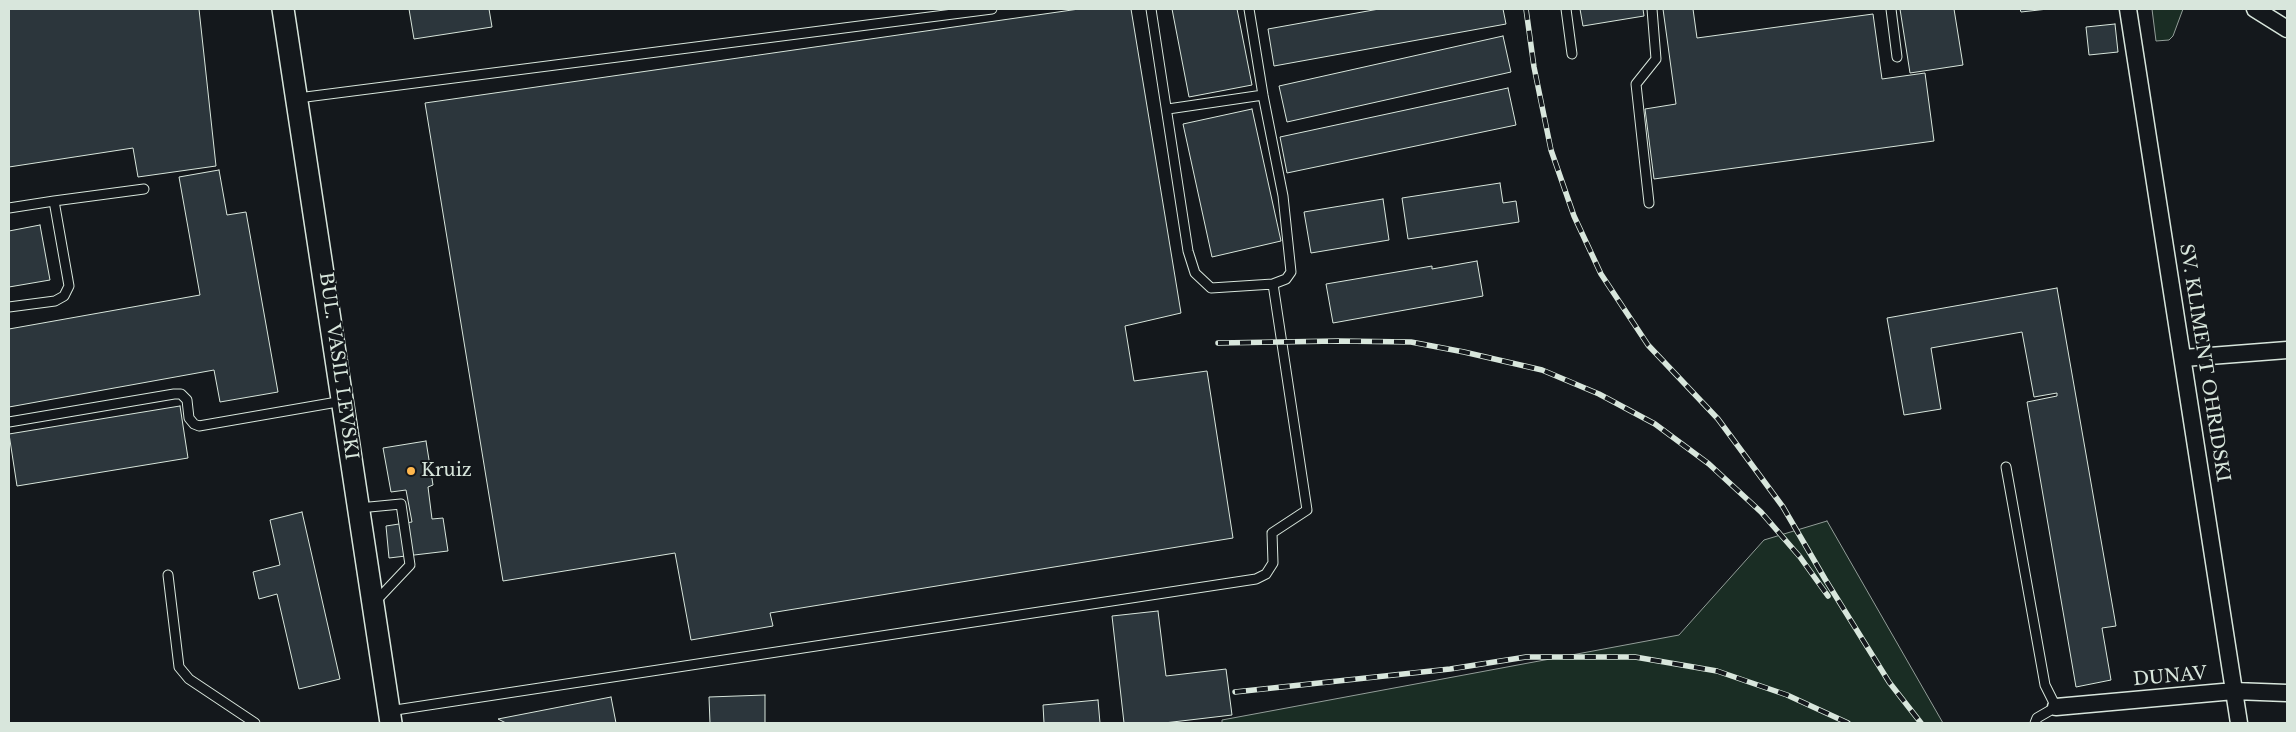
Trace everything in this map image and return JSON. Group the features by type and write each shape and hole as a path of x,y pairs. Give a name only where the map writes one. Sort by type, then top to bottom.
{"street":[{"name":"BUL. VASIL LEVSKI","path":"283,9 298,98 390,717"},
{"name":"SV. KLIMENT OHRIDSKI","path":"2128,9 2184,358 2239,723"},
{"path":"2259,10 2287,29"},
{"path":"2184,358 2287,350"},
{"name":"DUNAV","path":"2056,706 2234,691 2287,693"}],"lane":[{"path":"298,98 992,9"},
{"path":"1151,9 1168,109 1188,251 1195,273 1211,288 1273,284 1286,279 1292,272 1283,196 1263,95 1249,9"},
{"path":"1566,9 1572,54"},
{"path":"1649,203 1636,84 1656,59 1652,9"},
{"path":"1891,9 1898,58"},
{"path":"1168,109 1263,95"},
{"path":"9,208 144,189"},
{"path":"9,308 55,301 64,296 69,286 54,201"},
{"path":"390,717 1256,579 1266,574 1274,563 1272,533 1306,510 1273,284"},
{"path":"9,422 174,394 181,394 187,400 189,418 194,424 199,426 343,401"},
{"path":"2006,466 2045,685 2056,706 2037,718 2035,723"},
{"path":"359,508 402,504 410,565 373,604"},
{"path":"168,575 179,666 189,679 255,723"}],"green space":[{"path":"2152,9 2183,9 2173,36 2169,40 2156,41"},
{"path":"1827,521 1943,723 1222,723 1222,720 1679,635 1764,540"}],"building":[{"path":"9,9 199,9 216,166 138,177 133,148 9,167"},
{"path":"409,9 489,9 492,27 414,39"},
{"path":"1079,9 1131,9 1181,313 1125,326 1134,381 1207,371 1233,538 770,613 773,626 691,640 675,553 503,581 425,103"},
{"path":"1172,9 1237,9 1252,85 1189,97"},
{"path":"1379,9 1503,9 1506,24 1274,66 1268,29"},
{"path":"1580,9 1643,9 1644,16 1583,26"},
{"path":"1663,9 1693,9 1697,38 1873,14 1882,79 1925,73 1934,141 1654,179 1645,109 1676,104"},
{"path":"1900,9 1954,9 1963,65 1910,73"},
{"path":"2020,9 2048,9 2021,12"},
{"path":"2115,24 2118,52 2089,55 2086,27"},
{"path":"1503,36 1511,72 1287,122 1279,86"},
{"path":"1508,88 1516,125 1287,173 1280,137"},
{"path":"1252,109 1281,241 1212,257 1183,124"},
{"path":"219,170 227,215 246,212 278,392 220,402 214,370 9,407 9,329 200,295 179,177"},
{"path":"1500,183 1503,203 1516,201 1519,222 1408,239 1402,198"},
{"path":"1383,199 1389,240 1311,253 1304,212"},
{"path":"40,225 50,280 9,287 9,231"},
{"path":"1477,261 1483,296 1333,323 1326,284 1432,266 1432,269"},
{"path":"2057,288 2116,626 2102,628 2111,680 2076,687 2027,402 2057,396 2057,393 2034,397 2022,332 1931,348 1941,409 1904,415 1887,318"},
{"path":"180,406 188,458 17,486 9,434"},
{"path":"426,441 433,485 428,487 432,519 443,518 448,551 389,558 386,526 412,522 406,490 391,492 383,448"},
{"path":"302,512 340,679 299,689 277,594 259,599 253,572 280,565 270,520"},
{"path":"1158,611 1166,676 1226,669 1232,715 1164,723 1124,723 1112,616"},
{"path":"765,695 765,723 710,723 709,697"},
{"path":"611,697 616,723 506,723 498,719"},
{"path":"1098,700 1100,723 1044,723 1043,705"}],"railway":[{"path":"1526,9 1534,67 1551,150 1574,216 1601,274 1648,345 1718,419 1783,507 1889,682 1921,723"},
{"path":"1218,343 1411,342 1542,370 1599,394 1655,424 1709,464 1761,512 1800,557 1828,596"},
{"path":"1235,692 1450,669 1526,657 1635,657 1717,671 1787,695 1848,723"}],"place":[{"name":"Kruiz","path":"411,471"}]}
